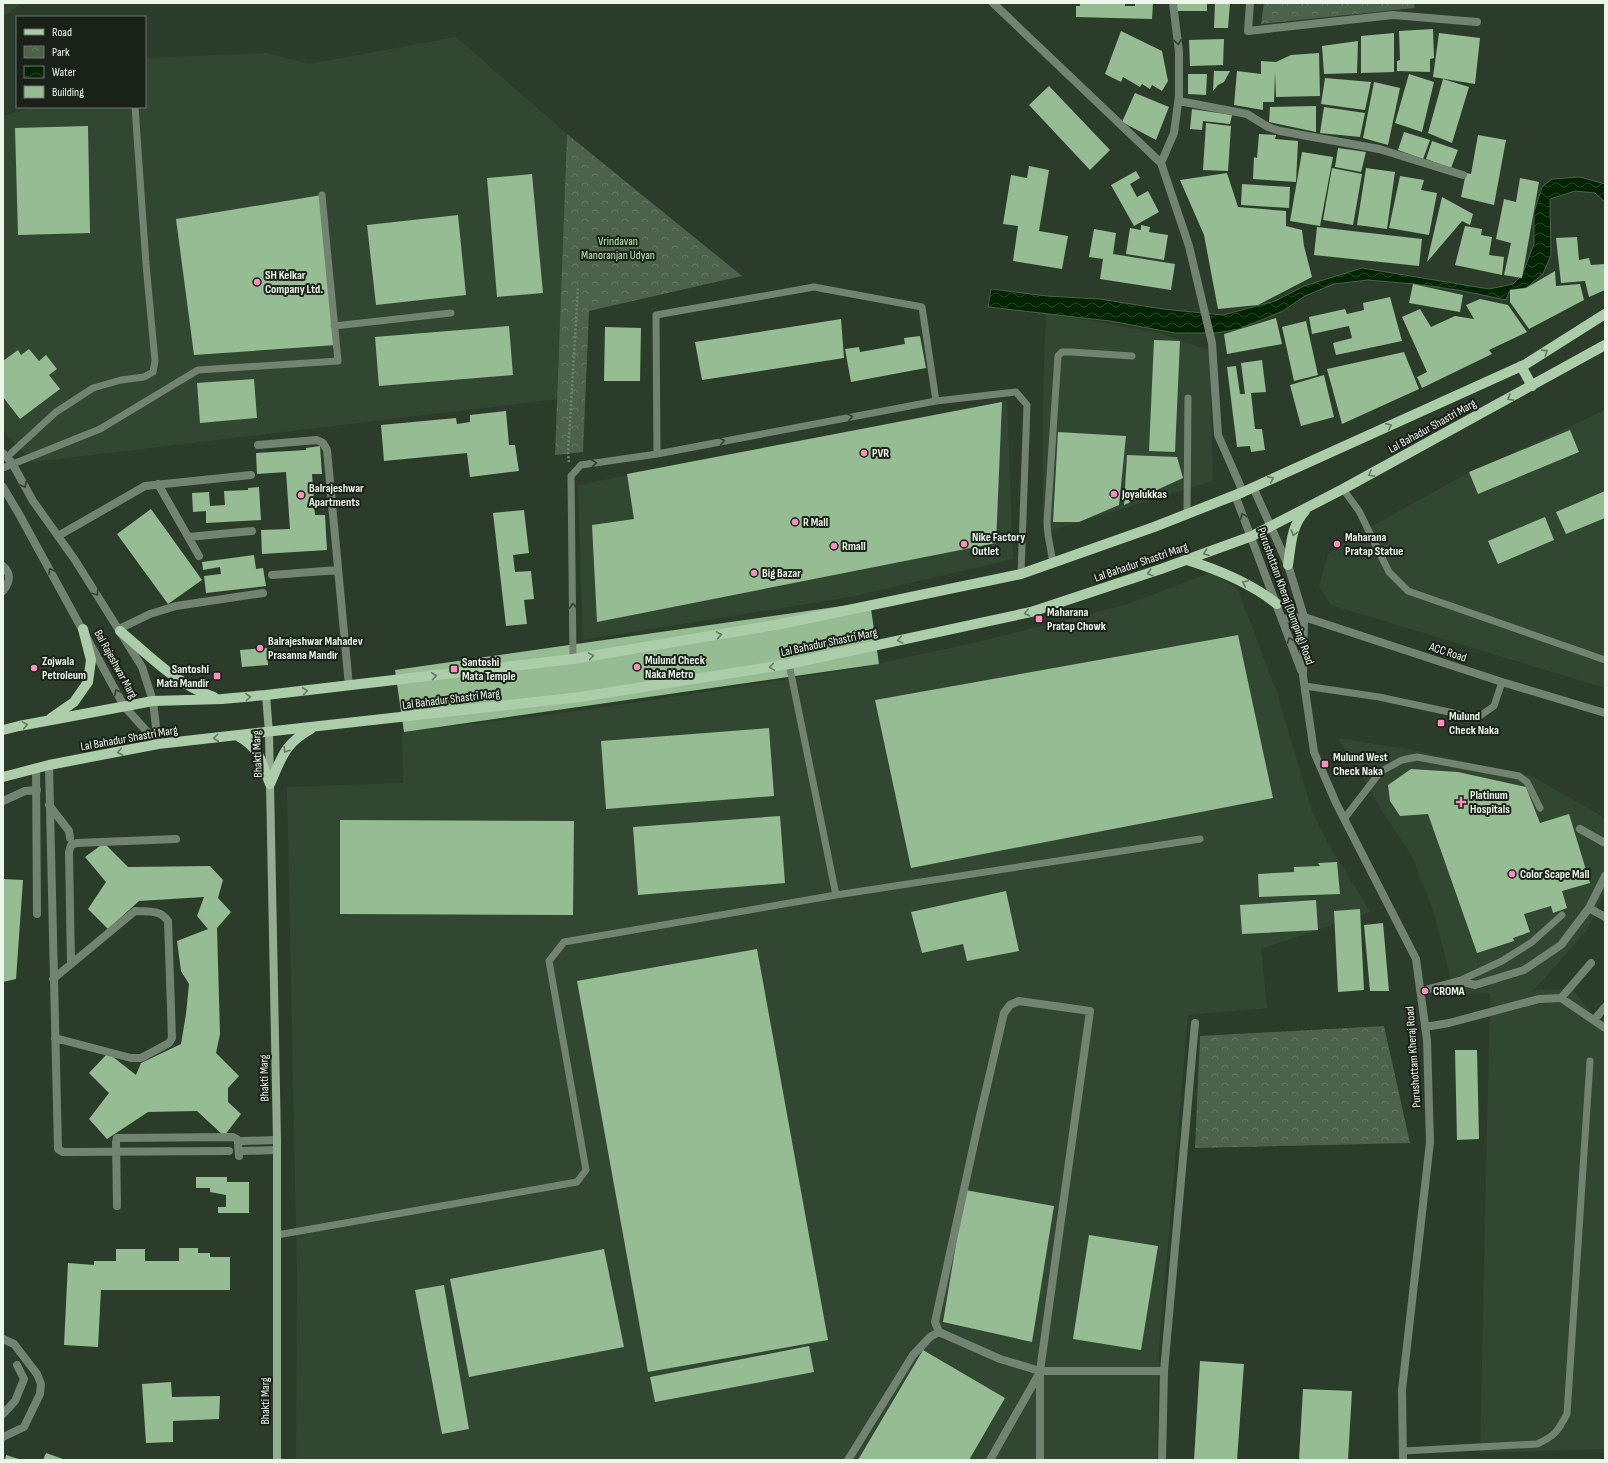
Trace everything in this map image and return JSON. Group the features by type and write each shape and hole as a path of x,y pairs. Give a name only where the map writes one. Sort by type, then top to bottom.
{"main road":[{"name":"Lal Bahadur Shastri Marg","path":"3,730 153,701 222,699 266,695 573,659 781,624 1021,574 1187,514 1244,491 1521,366 1605,314"},
{"name":"Lal Bahadur Shastri Marg","path":"3,778 49,765 158,744 269,733 580,697 789,664 1031,612 1187,560 1252,536 1343,489 1605,345"},
{"path":"1521,366 1532,386"},
{"path":"1288,565 1292,537 1298,520 1311,506"},
{"path":"1187,560 1207,566 1249,585 1262,592 1277,604"},
{"path":"48,721 74,702 88,682 91,660 83,629"},
{"path":"120,630 172,676 199,692 222,699"},
{"name":"Bhakti Marg","path":"266,695 269,733 277,1140 277,1460"},
{"path":"270,784 286,748 300,736 315,727"},
{"path":"237,736 249,742 256,750 270,784"}],"street":[{"path":"993,3 1161,163 1189,246 1212,343 1218,435 1244,491"},
{"path":"1161,163 1174,133 1179,101 1179,52 1173,3"},
{"path":"1250,3 1248,31 1393,15 1477,22"},
{"path":"1179,101 1236,111 1247,114 1268,128 1379,149 1463,175"},
{"path":"258,445 317,440 323,443 327,450 349,686"},
{"name":"Bal Rajeshwar Marg","path":"7,458 33,501 120,630 142,667 153,701 158,744"},
{"path":"58,536 145,486 251,475"},
{"path":"158,484 198,556"},
{"name":"Bal Rajeshwar Marg","path":"3,487 83,629 124,706 158,744"},
{"name":"Purushottam Kheraj (Dumping) Road","path":"1244,491 1271,526 1288,565 1304,618 1303,676"},
{"name":"Purushottam Kheraj (Dumping) Road","path":"1244,491 1252,536 1303,676"},
{"path":"188,536 252,531"},
{"path":"3,566 10,575 3,591"},
{"path":"272,575 338,570"},
{"path":"120,630 150,614 176,606 263,593"},
{"name":"ACC Road","path":"1283,619 1304,618 1502,682 1605,713"},
{"name":"Purushottam Kheraj Road","path":"1303,676 1314,752 1344,820 1416,959 1426,1027 1430,1142 1402,1390 1403,1460"},
{"path":"49,765 58,1149 63,1152 229,1151"},
{"path":"36,768 37,914"},
{"path":"3,801 25,791 37,790"},
{"path":"49,805 69,831 70,838"},
{"path":"1580,829 1605,843"},
{"path":"71,964 69,852 71,845 77,843 176,839"},
{"path":"1421,991 1459,981 1475,985 1524,970 1561,945 1589,908 1605,876"},
{"path":"1589,908 1605,917"},
{"path":"53,979 135,911 158,912 168,921 172,1038 169,1044 141,1058 130,1058 55,1038"},
{"path":"1561,998 1591,963"},
{"path":"1426,1027 1449,1023 1539,999 1561,998 1605,1028"},
{"path":"1040,1460 1040,1371 1090,1011 1019,1001 1010,1005 1004,1013 978,1123 939,1305 936,1322 939,1332 1000,1359 1040,1371 1164,1371"},
{"path":"1594,1020 1605,1006"},
{"path":"1162,1460 1164,1371 1195,1023"},
{"path":"116,1206 116,1142 118,1138 233,1137 237,1139 241,1154 277,1150"},
{"path":"243,1141 277,1140"},
{"path":"848,1460 913,1355 930,1337 939,1332"},
{"path":"3,1338 14,1344 37,1374 41,1384 40,1394 24,1427 3,1437"},
{"path":"3,1414 15,1401 24,1379 17,1365"},
{"path":"990,1460 1040,1371"}],"lane":[{"path":"3,468 7,458 56,412 93,388 121,380 144,377 153,372 155,361 146,264 135,108"},
{"path":"7,458 100,429 198,370 338,361 322,195"},
{"path":"657,454 656,315 814,287 922,307 936,401"},
{"path":"334,326 452,313"},
{"path":"1053,563 1047,523 1058,356 1062,352 1071,352 1132,356"},
{"path":"573,659 571,476 581,465 657,454 936,401 1016,392 1027,404 1021,574"},
{"path":"1187,514 1188,398"},
{"path":"1343,489 1359,511 1388,572 1408,591 1605,660"},
{"path":"789,664 836,895"},
{"path":"1305,686 1379,697 1477,718 1494,706 1502,682"},
{"path":"1344,820 1380,772 1402,760 1417,757 1519,776 1527,782 1540,808"},
{"path":"277,1235 577,1182 586,1170 549,961 564,942 836,895 1200,839"},
{"path":"1459,981 1502,961 1520,950 1532,942 1562,915"},
{"path":"1403,1451 1537,1444 1550,1438 1559,1430 1567,1414 1590,1061"}],"path":[{"path":"571,476 568,454 578,288"}],"shaded area":[{"path":"3,3 21,3 3,18"},
{"path":"456,37 567,134 557,399 33,462 3,430 3,116 31,108 146,108 146,58 267,53 309,64"},
{"path":"1046,313 1159,333 1209,350 1213,481 1043,533 1043,399"},
{"name":"R Mall","path":"1007,400 1013,559 850,597 583,640 578,485"},
{"path":"1605,410 1605,688 1331,605 1319,586 1328,554 1354,536 1461,477"},
{"path":"1212,572 1238,590 1277,693 1312,811 1328,843 1370,912 1261,949 1267,1008 1188,1015 1159,1348 1157,1460 296,1460 297,1276 287,787 403,783 402,732 579,711 854,669 982,641 1125,605"},
{"path":"1338,738 1417,751 1532,776 1605,818 1605,892 1587,930 1534,990 1572,989 1605,1029 1605,1449 1480,1453 1490,993 1455,995 1433,910 1412,856 1382,811"}],"green space":[{"path":"1264,3 1415,3 1414,8 1261,24"},
{"name":"Vrindavan Manoranjan Udyan","path":"567,134 742,276 589,311 583,452 555,455"},
{"path":"1384,1026 1410,1143 1195,1148 1200,1036"}],"water":[{"path":"1580,177 1605,184 1605,202 1595,193 1575,191 1550,199 1551,255 1543,274 1526,288 1510,290 1506,300 1458,290 1368,280 1334,284 1305,296 1283,311 1239,329 1216,333 1175,333 1110,321 988,307 991,289 1047,296 1100,299 1163,309 1223,315 1275,301 1304,286 1362,268 1489,289 1513,284 1522,275 1534,244 1534,212 1542,187 1552,179"}],"building":[{"path":"1080,3 1125,3 1125,6 1135,6 1135,3 1153,3 1152,19 1076,17 1076,6 1080,6"},
{"path":"1175,3 1207,3 1207,11 1175,11"},
{"path":"1215,3 1230,3 1228,28 1214,28"},
{"path":"1433,29 1434,58 1430,59 1430,72 1397,71 1397,61 1400,60 1399,31"},
{"path":"1121,31 1162,51 1168,81 1162,91 1152,85 1150,89 1142,84 1140,87 1123,77 1121,82 1105,74"},
{"path":"1394,33 1394,72 1361,73 1361,36"},
{"path":"1439,33 1480,38 1475,84 1433,77"},
{"path":"1224,39 1223,65 1190,66 1189,40"},
{"path":"1358,41 1357,73 1324,74 1322,46"},
{"path":"1319,53 1320,96 1276,97 1275,72 1274,102 1263,102 1263,110 1234,105 1237,71 1261,74 1261,61 1276,62 1291,55"},
{"path":"1214,71 1230,71 1224,82 1218,85 1213,91"},
{"path":"1188,74 1207,74 1206,95 1188,94"},
{"path":"1409,74 1434,82 1422,132 1395,123"},
{"path":"1325,78 1371,82 1365,110 1321,104"},
{"path":"1443,79 1469,87 1452,143 1428,133"},
{"path":"1374,82 1400,88 1388,145 1363,138"},
{"path":"1049,86 1110,150 1090,170 1029,105"},
{"path":"1135,93 1169,107 1156,140 1122,122"},
{"path":"1316,106 1316,132 1269,122 1270,107"},
{"path":"1324,107 1365,113 1360,137 1320,133"},
{"path":"1192,109 1232,115 1230,124 1203,121 1202,130 1190,129"},
{"path":"1206,123 1231,126 1228,171 1203,170"},
{"path":"88,126 90,233 18,235 15,128"},
{"path":"1404,132 1430,140 1423,159 1398,150"},
{"path":"1259,134 1276,135 1275,139 1298,141 1296,182 1253,179 1254,157 1257,158"},
{"path":"1478,135 1506,140 1494,205 1461,197 1466,173 1471,174"},
{"path":"1432,141 1458,150 1451,168 1426,159"},
{"path":"1338,148 1366,152 1361,172 1335,167"},
{"path":"1302,152 1333,157 1320,226 1290,221"},
{"path":"1029,166 1049,170 1039,231 1068,236 1062,269 1013,261 1018,226 1003,224 1011,175 1027,178"},
{"path":"1332,168 1362,174 1353,225 1323,220"},
{"path":"1366,168 1395,172 1387,229 1357,225"},
{"path":"1136,171 1140,178 1130,184 1137,197 1148,191 1159,212 1134,226 1111,185"},
{"path":"1227,173 1238,207 1286,211 1286,226 1302,230 1304,246 1312,277 1258,305 1218,309 1204,235 1180,180"},
{"path":"532,174 543,293 497,297 487,178"},
{"path":"1400,176 1424,180 1421,190 1437,193 1429,235 1389,228"},
{"path":"1520,178 1539,182 1522,278 1504,275 1511,243 1496,239 1504,199 1516,202"},
{"path":"1242,184 1290,187 1289,208 1241,205"},
{"name":"SH Kelkar Company Ltd.","path":"322,195 336,345 194,355 176,219"},
{"path":"1442,197 1473,214 1470,225 1462,221 1427,262"},
{"path":"458,215 466,295 376,305 367,225"},
{"path":"1141,225 1150,227 1149,232 1168,235 1164,260 1126,254 1130,228 1141,230"},
{"path":"1465,226 1482,229 1481,235 1492,237 1489,255 1504,257 1502,275 1455,265"},
{"path":"1317,227 1422,239 1419,266 1314,255"},
{"path":"1094,229 1116,233 1113,254 1175,264 1171,290 1100,279 1103,259 1089,257"},
{"path":"1577,237 1579,260 1589,258 1591,265 1605,264 1605,290 1589,297 1585,281 1561,283 1556,238"},
{"path":"1555,271 1556,286 1580,284 1584,300 1529,329 1510,302 1510,290 1526,288"},
{"path":"1413,284 1463,295 1460,312 1409,303"},
{"path":"1390,297 1402,341 1336,355 1333,343 1352,338 1349,326 1312,334 1309,317 1345,309 1347,314 1364,310 1363,303"},
{"path":"1480,299 1508,305 1527,332 1489,350 1492,354 1422,388 1417,377 1427,372 1402,317 1420,309 1431,327 1455,316 1474,319 1466,305"},
{"path":"1276,318 1282,344 1227,354 1224,334"},
{"path":"841,319 844,358 702,380 695,342"},
{"path":"1306,321 1318,375 1294,381 1282,327"},
{"path":"509,326 513,375 379,386 375,337"},
{"path":"605,327 641,328 640,381 604,381"},
{"path":"920,336 926,368 851,382 845,349 859,347 860,352 905,344 904,338"},
{"path":"1154,340 1180,341 1175,452 1149,451"},
{"path":"29,349 39,361 46,355 57,369 49,375 60,389 20,419 3,397 3,361 18,350 21,355"},
{"path":"1404,352 1419,389 1342,424 1327,369"},
{"path":"1262,360 1266,392 1251,393 1255,429 1262,429 1265,450 1251,452 1250,446 1237,447 1227,367 1236,366 1240,394 1245,394 1241,363"},
{"path":"1324,375 1334,417 1301,426 1290,385"},
{"path":"254,379 257,418 200,423 197,383"},
{"name":"R Mall","path":"1002,402 996,543 597,622 592,525 634,519 627,474"},
{"path":"506,411 509,445 515,445 519,471 470,477 467,453 384,461 381,425 456,418 457,424 470,422 470,415"},
{"path":"1570,430 1579,452 1478,494 1469,472"},
{"path":"1058,432 1126,436 1119,505 1079,522 1053,522"},
{"name":"Balrajeshwar Apartments","path":"320,446 322,474 312,474 315,515 325,515 327,550 262,554 261,530 290,529 286,472 257,474 256,453 306,450 306,448"},
{"path":"1127,455 1177,457 1183,478 1124,505"},
{"path":"259,487 261,520 206,523 206,511 193,512 192,493 209,492 210,506 225,505 224,491 248,490 248,488"},
{"path":"1605,491 1605,518 1566,534 1556,512"},
{"path":"151,509 202,580 168,604 117,534"},
{"path":"524,510 529,553 513,555 515,572 531,571 534,599 524,600 527,624 506,626 493,513"},
{"path":"1545,517 1554,540 1498,564 1488,541"},
{"path":"254,555 256,569 263,568 266,586 206,593 204,576 221,574 220,567 203,570 202,562"},
{"name":"Mulund Check Naka Metro","path":"870,602 879,664 404,732 395,670"},
{"path":"1238,635 1273,798 911,868 875,700"},
{"path":"267,648 268,665 242,667 240,650"},
{"path":"769,728 774,796 606,809 601,741"},
{"path":"1411,769 1458,772 1526,787 1540,823 1569,814 1590,883 1562,891 1567,908 1553,913 1551,906 1524,914 1530,932 1513,938 1514,941 1477,953 1428,814 1400,816 1390,801 1388,785"},
{"path":"780,816 785,883 638,895 633,827"},
{"path":"340,820 574,821 573,915 340,914"},
{"path":"104,843 128,867 210,866 223,880 218,898 231,912 217,928 220,1034 216,1053 239,1076 228,1088 228,1102 241,1114 224,1136 197,1111 148,1112 107,1139 89,1119 109,1093 89,1073 108,1053 136,1075 141,1063 181,1044 189,984 181,971 177,941 208,929 197,916 204,897 139,901 108,929 88,909 106,882 85,857"},
{"path":"1337,862 1340,894 1259,897 1258,874 1294,872 1294,867 1320,866 1318,863"},
{"path":"3,879 23,880 16,979 3,982"},
{"path":"1006,891 1019,951 967,961 963,944 922,953 911,912"},
{"path":"1316,900 1318,930 1242,934 1240,905"},
{"path":"1360,909 1364,990 1338,992 1334,911"},
{"path":"1383,923 1389,991 1370,991 1364,925"},
{"path":"757,949 828,1340 648,1372 577,981"},
{"path":"1455,1050 1477,1050 1479,1139 1457,1140"},
{"path":"196,1177 227,1177 227,1182 249,1182 249,1213 218,1213 218,1207 226,1207 226,1195 210,1192 210,1188 196,1188"},
{"path":"965,1190 1054,1206 1032,1342 943,1322"},
{"path":"1089,1235 1158,1246 1141,1350 1073,1339"},
{"path":"179,1248 198,1248 198,1253 210,1253 210,1257 230,1257 230,1290 101,1290 98,1347 64,1345 68,1263 94,1265 94,1261 116,1261 116,1249 145,1249 145,1261 179,1261"},
{"path":"604,1249 624,1347 469,1377 450,1279"},
{"path":"444,1285 469,1429 442,1434 415,1290"},
{"path":"809,1346 814,1372 655,1402 650,1377"},
{"path":"923,1350 1005,1398 969,1460 858,1460"},
{"path":"1200,1361 1244,1364 1237,1460 1194,1460"},
{"path":"171,1382 172,1397 220,1396 219,1419 173,1421 173,1442 146,1443 142,1384"},
{"path":"1303,1389 1352,1391 1348,1460 1299,1460"},
{"path":"46,1453 66,1460 43,1460"},
{"path":"6,1455 22,1460 5,1460"}],"place":[{"name":"SH Kelkar Company Ltd.","path":"257,282"},
{"name":"PVR","path":"864,453"},
{"name":"Joyalukkas","path":"1114,494"},
{"name":"Balrajeshwar Apartments","path":"301,495"},
{"name":"R Mall","path":"795,522"},
{"name":"Nike Factory Outlet","path":"964,544"},
{"name":"Maharana Pratap Statue","path":"1337,544"},
{"name":"Rmall","path":"834,546"},
{"name":"Big Bazar","path":"754,573"},
{"name":"Maharana Pratap Chowk","path":"1039,619"},
{"name":"Balrajeshwar Mahadev Prasanna Mandir","path":"260,648"},
{"name":"Mulund Check Naka Metro","path":"637,667"},
{"name":"Zojwala Petroleum","path":"34,668"},
{"name":"Santoshi Mata Temple","path":"454,669"},
{"name":"Santoshi Mata Mandir","path":"217,676"},
{"name":"Mulund Check Naka","path":"1441,723"},
{"name":"Mulund West Check Naka","path":"1325,764"},
{"name":"Platinum Hospitals","path":"1461,802"},
{"name":"Color Scape Mall","path":"1512,874"},
{"name":"CROMA","path":"1425,991"}]}
